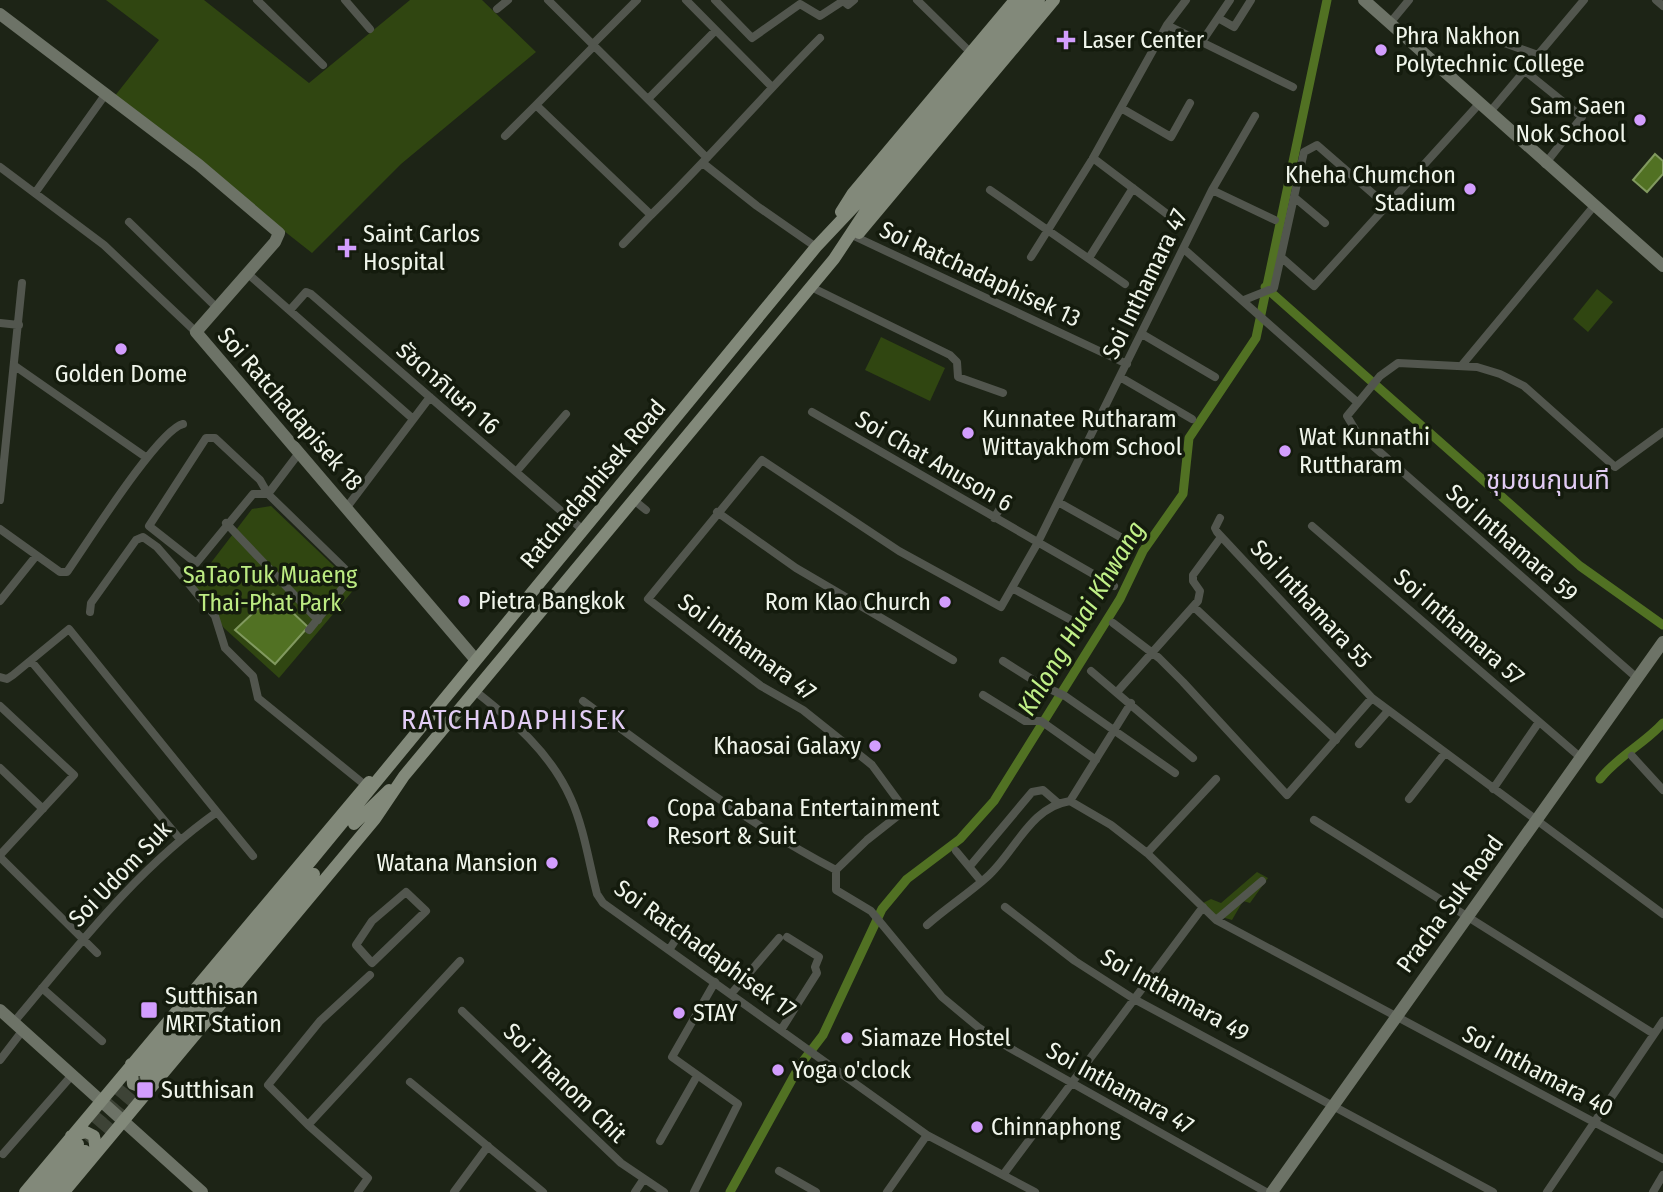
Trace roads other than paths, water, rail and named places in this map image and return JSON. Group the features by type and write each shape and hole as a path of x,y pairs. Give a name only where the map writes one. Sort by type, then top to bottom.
{"main road":[{"name":"Ratchadaphisek Road","path":"830,230 853,193 1015,0"},
{"name":"Ratchadaphisek Road","path":"142,1074 356,810 387,765 830,230 866,194 1027,0"},
{"name":"Ratchadaphisek Road","path":"841,251 873,200 1039,0"},
{"name":"Ratchadaphisek Road","path":"64,1192 102,1099 142,1074 375,818 404,776 841,251 856,237 1054,0"},
{"name":"Ratchadaphisek Road","path":"25,1192 82,1146 125,1120 142,1074 365,785 387,765"},
{"name":"Ratchadaphisek Road","path":"38,1192 82,1146"},
{"name":"Ratchadaphisek Road","path":"50,1192 82,1146"}],"street":[{"path":"257,0 323,65"},
{"path":"345,0 370,29"},
{"path":"497,9 508,0"},
{"path":"548,0 649,98 706,161 757,206 816,247"},
{"path":"505,136 637,0"},
{"path":"686,0 772,87"},
{"path":"715,0 752,38 800,4 820,16 842,0 848,5 854,0"},
{"path":"917,0 971,52"},
{"path":"1031,257 1093,158 1167,25 1186,0"},
{"path":"1201,43 1230,0"},
{"path":"1218,18 1234,27 1251,0"},
{"path":"1364,0 1545,164 1663,266"},
{"path":"1390,23 1409,0"},
{"path":"1280,257 1314,286 1386,205 1525,71 1584,0"},
{"path":"1656,0 1663,6"},
{"name":"Soi Ratchadapisek 18","path":"0,15 199,165 279,233 275,242 196,332 475,659"},
{"path":"1167,25 1293,87"},
{"path":"649,98 715,31"},
{"path":"1479,34 1538,55"},
{"path":"622,244 706,161 820,38"},
{"path":"1525,71 1582,117 1545,164"},
{"path":"35,193 105,94"},
{"path":"1121,108 1171,137 1190,103"},
{"path":"536,105 651,215"},
{"name":"Soi Inthamara 47","path":"1255,116 1212,190 1185,250 1004,604 997,607 899,551 762,460 648,599 761,686 803,710 872,765 905,807 902,813 867,840 836,870 837,892 871,911 952,1007 1008,1047 1266,1192"},
{"path":"1247,303 1260,293 1274,288 1304,152 1317,145 1386,205"},
{"path":"1093,158 1171,217"},
{"path":"0,167 104,245 196,332"},
{"path":"1089,258 1133,188"},
{"path":"990,190 1125,284"},
{"path":"1212,190 1275,220"},
{"path":"1294,197 1325,223"},
{"path":"1462,365 1594,206"},
{"path":"129,222 216,307"},
{"name":"Soi Ratchadaphisek 13","path":"856,237 1127,363"},
{"path":"1185,250 1357,402 1380,376 1398,363 1462,365 1500,374 1524,386 1615,467 1663,432"},
{"path":"247,272 412,418"},
{"path":"0,500 22,284"},
{"path":"811,287 950,355 957,362 958,377 1003,393"},
{"name":"รัชดาภิเษก 16","path":"290,310 306,292 311,294 583,530"},
{"path":"0,323 19,325"},
{"path":"1142,334 1215,377"},
{"path":"15,366 147,458"},
{"path":"1120,377 1192,419"},
{"path":"347,507 430,397"},
{"name":"Soi Inthamara 59","path":"1357,402 1348,416 1356,431 1637,678"},
{"name":"Soi Chat Anuson 6","path":"812,412 1114,586"},
{"path":"516,472 566,414"},
{"path":"0,529 60,572 67,572 147,458 172,428 183,424"},
{"path":"196,563 149,526 206,438 215,438 260,480 268,494 345,569 345,585 310,630"},
{"path":"268,494 299,453"},
{"path":"184,578 246,498 253,494 268,494"},
{"path":"994,519 1006,499"},
{"path":"635,501 646,510"},
{"path":"1058,502 1132,543"},
{"path":"717,512 796,568 953,660"},
{"name":"Soi Inthamara 55","path":"1220,518 1215,528 1221,537 1372,698 1663,914"},
{"path":"226,523 318,620"},
{"name":"Soi Inthamara 57","path":"1312,526 1580,757"},
{"path":"90,612 91,603 136,540 143,537 157,547 215,616 225,648 253,676 258,698 365,785"},
{"name":"Soi Inthamara 55","path":"1194,607 1200,596 1193,575 1221,537"},
{"path":"0,601 36,556"},
{"path":"1012,588 1084,627"},
{"path":"1117,692 1194,607 1336,740"},
{"name":"Soi Inthamara 55","path":"1113,623 1183,682 1287,795 1372,698"},
{"path":"0,677 13,676 69,629 253,856"},
{"name":"Pracha Suk Road","path":"1272,1192 1663,642"},
{"path":"31,661 179,838"},
{"path":"1003,661 1062,694 1116,729 1175,773"},
{"path":"1091,671 1132,703 1193,758"},
{"name":"Soi Ratchadaphisek 17","path":"475,691 525,732 560,780 572,800 597,894 603,903 927,1135 1035,1192"},
{"path":"983,695 1025,721 1044,723 1096,760"},
{"path":"583,701 747,818 792,848 836,870"},
{"path":"927,925 981,881 1029,826 1058,803 1070,801 1132,703"},
{"path":"0,706 73,772 0,856 97,953"},
{"path":"1359,744 1388,711"},
{"path":"1493,789 1539,722"},
{"path":"1409,799 1445,753"},
{"path":"1632,755 1663,790"},
{"path":"0,768 43,809"},
{"path":"1147,853 1216,779"},
{"path":"970,866 1032,792 1043,790 1058,803"},
{"name":"Soi Inthamara 40","path":"1070,801 1111,825 1147,853 1216,920 1663,1158"},
{"name":"Soi Udom Suk","path":"0,1060 42,988 83,938 147,868 179,838 217,812"},
{"path":"1314,820 1654,1034"},
{"path":"956,851 981,881"},
{"path":"1216,920 1262,881"},
{"path":"406,892 426,910 374,964 356,946 369,919 406,892"},
{"path":"1003,1175 1203,906"},
{"name":"Soi Inthamara 49","path":"1005,907 1075,961 1134,999 1493,1192"},
{"path":"669,950 684,928"},
{"path":"731,994 783,937 819,957 815,967 817,974 781,1030"},
{"path":"308,1125 460,961"},
{"path":"358,1192 368,1178 268,1085 320,1021 370,975"},
{"path":"694,1192 738,1104 671,1057 715,982"},
{"path":"42,988 103,1041"},
{"path":"0,1010 102,1099 202,1192"},
{"name":"Soi Thanom Chit","path":"462,1011 621,1163 664,1192"},
{"path":"1547,1192 1663,1021"},
{"path":"3,1154 73,1074"},
{"path":"660,1141 697,1076"},
{"path":"410,1082 543,1192"},
{"path":"887,1192 927,1135"},
{"path":"454,1192 488,1146"},
{"path":"779,1171 816,1192"},
{"path":"1653,1192 1663,1175"},
{"path":"635,1192 643,1180"}],"waterway":[{"name":"Khlong Huai Khwang","path":"730,1192 800,1065 823,1035 882,909 907,879 960,839 994,801 1120,599 1143,551 1183,494 1189,438 1256,338 1327,0"},
{"path":"1265,287 1580,566 1663,625"},
{"path":"1600,779 1663,723"}],"tunnel":[{"path":"83,1138 138,1071"},
{"path":"90,1144 143,1080"}],"place":[{"name":"Laser Center","path":"1066,40"},
{"name":"Phra Nakhon Polytechnic College","path":"1381,50"},
{"name":"Sam Saen Nok School","path":"1640,120"},
{"name":"Kheha Chumchon Stadium","path":"1470,189"},
{"name":"Saint Carlos Hospital","path":"347,248"},
{"name":"Golden Dome","path":"121,349"},
{"name":"Kunnatee Rutharam Wittayakhom School","path":"968,433"},
{"name":"Wat Kunnathi Ruttharam","path":"1285,451"},
{"name":"Pietra Bangkok","path":"464,601"},
{"name":"Rom Klao Church","path":"945,602"},
{"name":"Khaosai Galaxy","path":"875,746"},
{"name":"Copa Cabana Entertainment Resort & Suit","path":"653,822"},
{"name":"Watana Mansion","path":"552,863"},
{"name":"Sutthisan MRT Station","path":"149,1010"},
{"name":"STAY","path":"679,1013"},
{"name":"Siamaze Hostel","path":"847,1038"},
{"name":"Yoga o'clock","path":"778,1070"},
{"name":"Sutthisan","path":"145,1090"},
{"name":"Chinnaphong","path":"977,1127"}],"district":[{"name":"ชุมชนกุนนที","path":"1548,480"},
{"name":"RATCHADAPHISEK","path":"514,719"}],"park label":[{"name":"SaTaoTuk Muaeng Thai-Phat Park","path":"270,589"}]}
